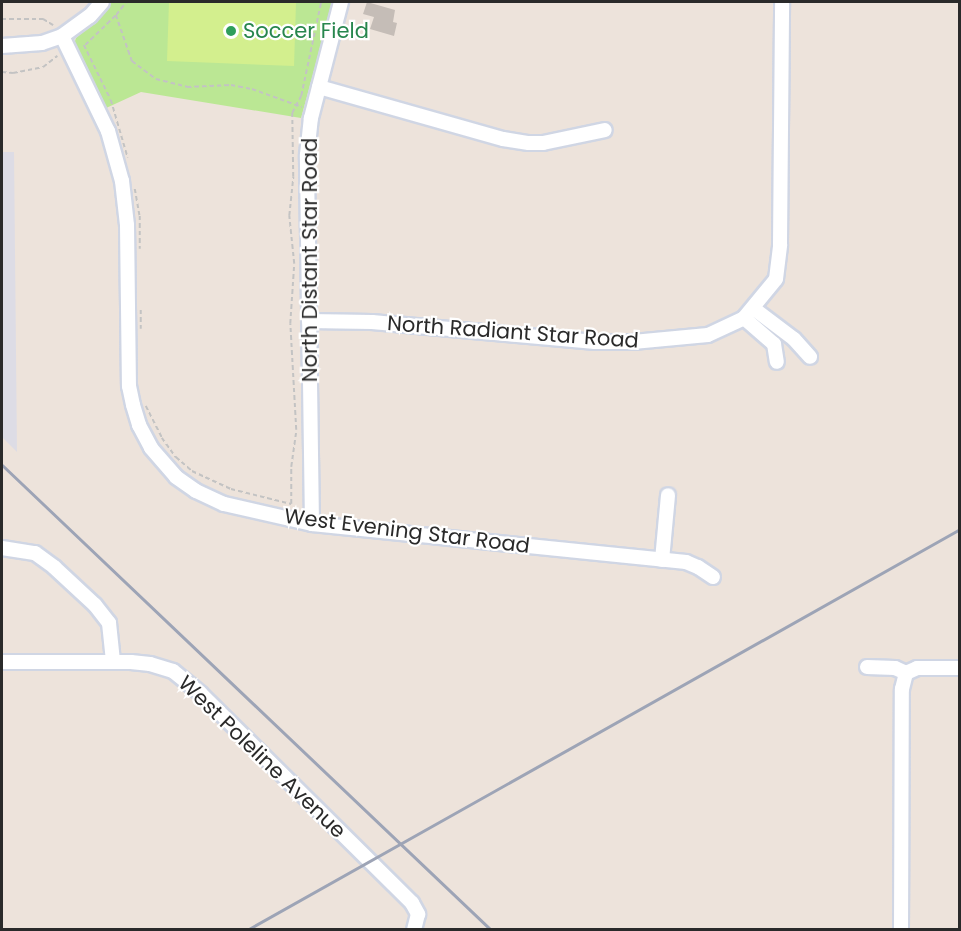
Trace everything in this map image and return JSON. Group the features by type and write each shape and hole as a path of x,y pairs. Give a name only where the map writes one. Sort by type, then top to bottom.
{"street":[{"path":"2,46 42,43 62,36 90,16 102,2"},
{"name":"North Distant Star Road","path":"312,524 307,155 312,113 341,2"},
{"name":"North Radiant Star Road","path":"309,321 372,322 595,342 633,342 708,335 744,318 776,279 780,244 782,2"},
{"name":"West Evening Star Road","path":"62,36 100,111 117,154 127,225 129,386 135,415 144,437 165,467 187,486 205,496 239,508 312,524 686,562 713,577"},
{"path":"319,87 503,139 529,143 543,143 605,130"},
{"path":"753,308 794,339 810,357"},
{"path":"744,318 774,344 777,362"},
{"path":"662,560 668,495"},
{"path":"2,548 35,553 54,567 95,605 104,615 111,629 113,662"},
{"name":"West Poleline Avenue","path":"2,662 113,662 159,666 185,680 415,907 416,923"},
{"path":"867,668 895,668 906,673 917,668 960,668"},
{"path":"901,930 902,689 906,673"}],"path":[{"path":"126,2 116,15 84,45 120,124 128,162"},
{"path":"142,397 162,438 176,457 192,471 231,489 291,504 291,467 296,430 290,324 294,264 289,216 293,177 292,113 301,96 321,2"},
{"path":"116,15 132,61 156,79 187,87 242,87 273,94 312,113"},
{"path":"134,182 140,216 140,252"},
{"path":"140,303 140,334"}],"shaded area":[{"path":"2,152 14,152 17,452 2,437"}],"green space":[{"path":"112,2 333,2 301,118 141,92 104,109 74,44 76,38 100,17"},
{"name":"Soccer Field","path":"169,2 296,2 294,66 167,61"}],"building":[{"path":"367,2 395,10 393,22 397,23 394,36 370,29 374,17 363,14"}],"railway":[{"path":"2,465 491,930"},
{"path":"247,930 960,529"}],"place":[{"name":"Soccer Field","path":"231,31"}]}
